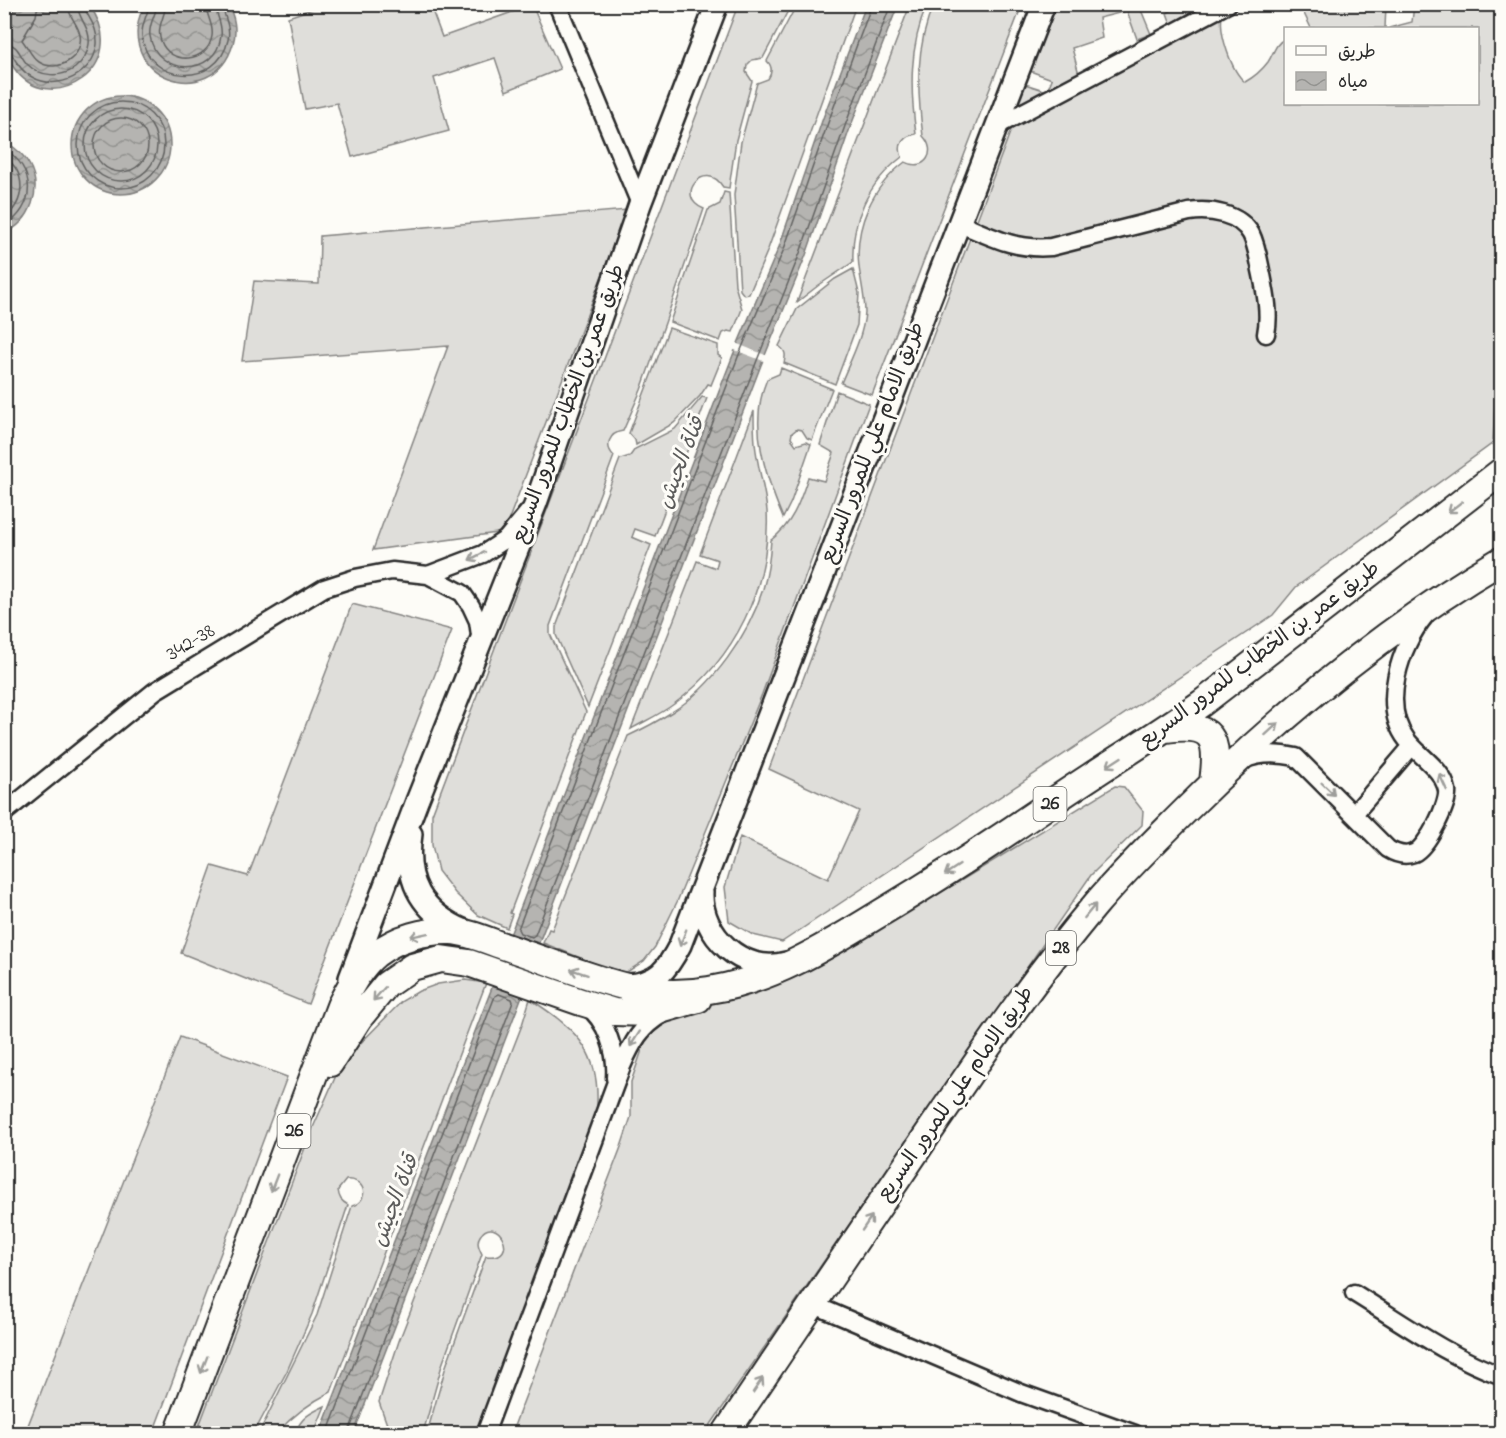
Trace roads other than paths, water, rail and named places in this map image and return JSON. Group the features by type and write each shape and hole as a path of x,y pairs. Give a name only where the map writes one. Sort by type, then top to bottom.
{"highway":[{"name":"طريق عمر بن الخطاب للمرور السريع","path":"178,1434 340,1006 364,965 390,945 404,938 452,931 635,989 680,992 708,990 754,979 799,960 948,873 1055,800 1166,729 1502,471"},
{"name":"طريق الامام علي للمرور السريع","path":"725,1434 950,1102 1041,972 1097,902 1219,777 1279,722 1338,674 1438,600 1502,560"},
{"path":"1166,729 1194,728 1206,732 1214,743 1219,777"},
{"path":"286,1152 299,1122 336,1053 359,1018 386,985 412,967 441,959 455,960 614,1012 637,1014 680,1005 754,979"}],"main road":[{"name":"طريق عمر بن الخطاب للمرور السريع","path":"340,1006 417,801 536,503 640,204 717,4"},
{"name":"طريق الامام علي للمرور السريع","path":"611,982 641,984 652,980 664,971 680,945 1044,4"},
{"name":"طريق عمر بن الخطاب للمرور السريع","path":"417,801 410,839 409,861 421,898 439,918 491,942"},
{"name":"طريق الامام علي للمرور السريع","path":"703,883 702,901 708,927 728,948 754,963 781,964 799,960"}],"street":[{"path":"557,4 640,204"},
{"path":"997,126 1228,4"},
{"path":"958,224 1014,246 1031,249 1051,247 1189,212 1205,210 1221,213 1243,225 1251,235 1267,298 1269,320 1266,334"},
{"path":"428,575 460,564 491,549 506,538 536,503"},
{"name":"342-38","path":"4,813 155,691 324,588 355,578 392,571 428,575"},
{"path":"428,575 462,593 478,621 481,642"},
{"path":"1219,777 1245,759 1263,754 1296,757 1388,849 1396,854 1405,855 1414,853 1423,846 1446,804 1447,791 1442,776 1412,746 1398,727 1395,711 1396,677 1408,641 1438,600"},
{"path":"1354,814 1412,746"},
{"path":"581,1002 598,1017 605,1028 614,1059 613,1091"},
{"path":"485,1434 633,1041 644,1027 660,1015 680,1005"},
{"path":"1354,1293 1446,1351 1471,1365 1502,1376"},
{"path":"812,1304 1021,1393 1135,1434"}],"water":[{"path":"18,5 89,5 100,28 102,48 95,66 82,79 65,87 47,89 29,83 8,59 4,42 9,17"},
{"path":"144,5 227,5 233,18 235,34 233,44 222,65 206,77 187,81 168,78 152,68 141,52 137,30"},
{"path":"866,5 898,5 850,128 806,255 761,365 538,945 510,935 733,355 779,247 823,118"},
{"path":"111,96 131,96 156,110 167,126 170,145 167,164 156,180 131,194 111,194 94,186 80,172 72,155 72,135 80,118 94,104"},
{"path":"5,141 27,160 35,184 28,213 14,228 5,233"},
{"path":"493,985 522,996 354,1433 320,1433"}],"water label":[{"name":"قناة الجيش","path":"682,463"},
{"name":"قناة الجيش","path":"396,1201"}]}
